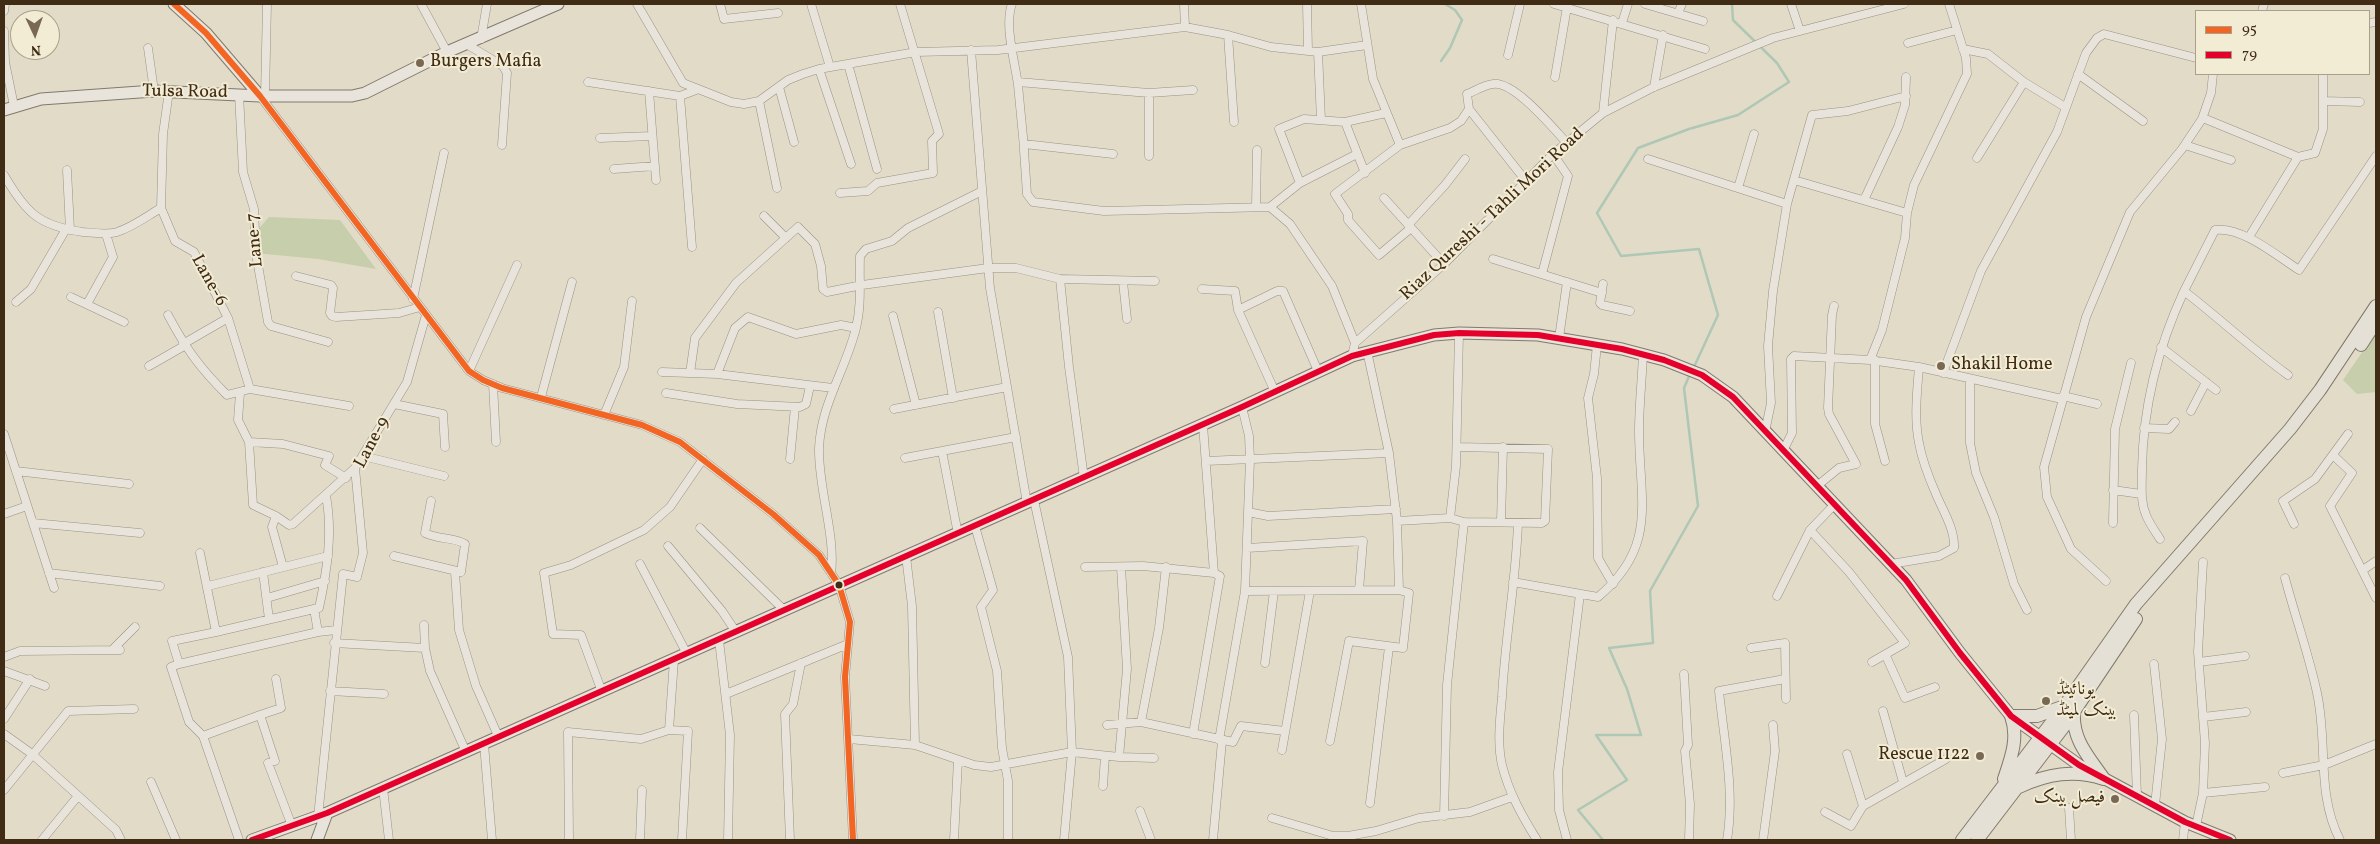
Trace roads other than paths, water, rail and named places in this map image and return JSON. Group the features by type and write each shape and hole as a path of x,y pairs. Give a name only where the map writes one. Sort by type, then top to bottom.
{"main road":[{"path":"2001,788 2014,744 2011,716 2043,715 2069,709 2136,604 2239,488 2320,390 2376,306"},
{"path":"1962,840 2001,788 2044,741 2157,591 2315,408 2376,322"},
{"path":"2069,709 2078,741 2104,779"},
{"path":"1977,840 2017,788 2044,741"},
{"path":"2017,788 2054,775 2074,773 2104,779"}],"street":[{"path":"4,4 4,11"},
{"path":"174,4 206,34 262,96 469,372 493,384 642,425 680,442 819,555 839,585 850,622 845,677 853,840"},
{"path":"262,96 267,4"},
{"path":"421,4 447,52"},
{"path":"481,39 486,4"},
{"name":"Tulsa Road","path":"9,108 41,99 154,91 262,96 358,95 447,52 468,45 558,4"},
{"path":"636,4 683,83 696,90 731,102 744,104 759,101 788,80 819,69 916,52 1012,48 1185,27 1228,35 1271,47 1318,52 1366,45"},
{"path":"720,4 724,19 778,13"},
{"path":"811,4 830,67"},
{"path":"840,194 868,191 877,183 933,173 932,141 939,134 916,52 900,4"},
{"path":"1012,4 1009,10 1012,48 1018,82 1027,194 1034,202 1104,211 1270,207 1300,183 1357,154"},
{"path":"1184,4 1185,27"},
{"path":"1307,4 1308,51"},
{"path":"1361,4 1366,45 1375,87 1400,146"},
{"path":"1508,56 1520,4"},
{"path":"1554,4 1573,7 1705,48"},
{"path":"1603,113 1618,22 1628,4"},
{"path":"1645,4 1704,20"},
{"path":"1678,13 1682,4"},
{"path":"1791,4 1800,31"},
{"name":"Riaz Qureshi - Tahli Mori Road","path":"1355,343 1444,264 1553,154 1603,113 1654,87 1774,38 1904,4"},
{"path":"1885,461 1875,424 1873,360 1905,238 1907,213 1914,186 1967,74 1963,49 1949,4"},
{"path":"1555,77 1573,7"},
{"path":"1908,43 1958,30"},
{"path":"4,31 9,108"},
{"path":"1228,35 1234,122"},
{"path":"1654,87 1662,35"},
{"path":"1943,373 1981,271 2057,132 2086,53 2100,35 2195,58"},
{"path":"468,45 503,66 507,73 508,83 502,145"},
{"path":"148,48 154,91"},
{"path":"1963,49 1988,54 2024,82 2065,107"},
{"path":"971,50 988,268 1007,387 1030,502 1068,657 1072,752 1064,840"},
{"path":"1318,52 1321,120"},
{"path":"848,64 877,169"},
{"path":"819,69 851,164"},
{"path":"2078,74 2143,121"},
{"path":"2106,581 2071,549 2047,498 2044,467 2086,317 2130,212 2185,145 2202,118 2211,93 2213,75"},
{"path":"2202,118 2298,157 2315,153 2324,129 2323,75"},
{"path":"1864,200 1898,127 1905,105 1906,77"},
{"path":"588,82 680,96 696,90"},
{"path":"1018,82 1150,93 1193,90"},
{"path":"1977,158 2024,82"},
{"path":"1526,181 1469,110 1467,94 1489,84 1503,85 1535,109 1566,142"},
{"path":"779,87 794,142"},
{"name":"Lane-6","path":"169,91 163,134 161,208 176,241 194,252 228,318 250,389"},
{"path":"649,91 656,180"},
{"path":"1149,156 1150,93"},
{"name":"Lane-7","path":"239,94 243,172 254,209 256,254 268,322 271,326 328,342"},
{"path":"680,96 692,247"},
{"path":"1765,432 1771,403 1768,346 1773,291 1787,204 1812,115 1848,111 1906,96"},
{"path":"759,101 777,188"},
{"path":"2323,101 2360,102"},
{"path":"1465,159 1409,226 1380,255 1348,220 1348,214 1335,194 1400,146 1450,128 1461,120 1469,110"},
{"path":"1300,183 1279,130 1304,120 1345,122 1386,113"},
{"path":"1345,122 1365,173"},
{"path":"1738,188 1754,134"},
{"path":"600,138 652,136"},
{"path":"1024,144 1112,154"},
{"path":"2185,145 2231,160"},
{"path":"1256,207 1257,150"},
{"path":"413,299 444,153"},
{"path":"1542,274 1568,176 1553,154"},
{"path":"2160,538 2146,515 2141,494 2144,428 2152,379 2161,347 2184,291 2215,230 2220,229 2248,237 2299,270 2376,156"},
{"path":"2248,237 2298,157"},
{"path":"1648,159 1787,204"},
{"path":"614,169 655,166"},
{"path":"16,302 31,289 68,230 67,170"},
{"path":"4,175 31,214 46,223 68,230 106,234 132,225 161,208"},
{"path":"1794,180 1907,213"},
{"path":"831,573 833,559 824,510 819,448 825,409 856,328 862,285 860,256 866,249 892,241 916,224 982,191"},
{"path":"1384,198 1444,264"},
{"path":"1270,207 1290,224 1332,286 1355,343 1352,356"},
{"path":"764,216 786,238"},
{"path":"690,373 693,346 736,283 798,226 815,244 821,266 823,289 827,292 862,285 988,268 1016,268 1060,279 1123,282 1155,281"},
{"path":"87,304 113,257 106,234"},
{"path":"1493,259 1602,293"},
{"path":"469,372 517,265"},
{"path":"296,276 331,285 333,288 330,312 332,316 336,317 399,313 420,307"},
{"path":"1060,279 1084,478"},
{"path":"540,397 572,282"},
{"path":"1123,282 1127,319"},
{"path":"1559,338 1566,282"},
{"path":"1603,284 1600,303 1630,311"},
{"path":"1202,289 1236,290 1238,310 1275,392"},
{"path":"1238,310 1277,290 1282,292 1318,371"},
{"path":"2184,291 2262,356 2288,375"},
{"path":"71,297 124,322"},
{"path":"604,415 624,367 632,301"},
{"path":"1818,486 1839,468 1856,464 1829,414 1832,315 1834,306"},
{"path":"938,312 953,398"},
{"path":"168,315 198,366 227,395 250,389 348,406"},
{"name":"Lane-9","path":"336,630 343,574 357,577 363,553 355,468 407,382 426,315"},
{"path":"893,316 916,405"},
{"path":"717,374 735,328 748,317 796,334 841,325 856,328"},
{"path":"149,366 228,318"},
{"path":"1450,518 1457,447 1459,333"},
{"path":"252,840 322,815 499,738 839,585 1203,425 1352,356 1434,335 1459,333 1538,335 1559,338 1643,354 1702,375 1733,397 1906,580 1960,653 2011,716 2044,741 2104,779 2191,824 2230,840"},
{"path":"1596,345 1594,374 1588,398 1597,478 1598,558 1613,584"},
{"path":"2161,347 2216,390"},
{"path":"1367,351 1389,453 1397,521 1399,590"},
{"path":"1513,582 1598,597 1613,584 1626,567 1640,534 1643,519 1639,431 1643,354"},
{"path":"1784,451 1792,433 1792,357 1873,360 1919,367 2097,404"},
{"path":"2113,524 2116,429 2131,363"},
{"path":"1891,564 1938,556 1954,548 1951,528 1935,493 1919,443 1917,410 1919,367"},
{"path":"662,372 717,374 833,388"},
{"path":"1970,379 1970,436 1976,473 1994,517 2014,584 2027,610"},
{"path":"2191,410 2206,382"},
{"path":"493,384 496,442"},
{"path":"666,394 737,404 804,407 810,386"},
{"path":"894,409 1007,387"},
{"path":"240,392 238,420 249,442 253,505 276,516 289,525 293,524 355,468"},
{"path":"394,404 443,414 445,447"},
{"path":"790,459 796,407"},
{"path":"1213,840 1220,741 1245,591 1250,460 1249,436 1242,407"},
{"path":"2144,428 2169,429 2175,422"},
{"path":"1203,425 1214,573"},
{"path":"4,434 7,455 16,472 54,588"},
{"path":"2294,524 2283,501 2315,480 2348,434"},
{"path":"904,458 1016,437"},
{"path":"249,442 283,444 329,456 325,465 346,478"},
{"path":"1397,521 1450,518 1464,522 1542,523 1545,521 1548,450 1546,448 1457,447"},
{"path":"1501,522 1503,447"},
{"path":"942,451 958,534"},
{"path":"1206,460 1250,460 1389,453"},
{"path":"362,456 444,476"},
{"path":"2334,456 2352,473 2330,506 2376,598"},
{"path":"602,692 581,635 553,634 544,573 571,565 644,530 670,507 703,459"},
{"path":"16,472 129,484"},
{"path":"2113,490 2141,494"},
{"path":"179,664 172,641 319,608 328,556 328,509 326,496"},
{"path":"394,556 461,572 464,566 465,544 459,540 433,538 425,533 431,501"},
{"path":"1777,596 1810,530 1835,504"},
{"path":"4,514 28,506"},
{"path":"1248,512 1268,516 1396,509"},
{"path":"276,516 272,527 282,567"},
{"path":"1444,816 1448,686 1464,522"},
{"path":"33,523 140,533"},
{"path":"1518,523 1513,582 1505,639 1499,740 1502,764 1512,797 1537,840"},
{"path":"975,526 993,590 981,607 997,671 1008,781 1008,840"},
{"path":"700,528 784,610"},
{"path":"1810,530 1849,572 1905,643 1886,656 1872,662"},
{"path":"1246,548 1363,541 1359,590"},
{"path":"668,546 722,611 736,632"},
{"path":"200,553 216,632"},
{"path":"208,586 328,556"},
{"path":"906,556 912,606 915,745"},
{"path":"2363,570 2376,561"},
{"path":"2183,840 2203,793 2205,743 2199,662 2200,583 2203,562"},
{"path":"640,564 687,654"},
{"path":"1085,567 1166,568 1214,573 1220,576 1193,734"},
{"path":"1119,757 1127,669 1121,567"},
{"path":"1141,722 1159,628 1166,568"},
{"path":"263,572 269,619"},
{"path":"456,572 459,630 476,686 499,738"},
{"path":"49,573 160,586"},
{"path":"2285,578 2317,693 2322,726 2326,803 2340,840"},
{"path":"267,598 325,581"},
{"path":"1245,591 1399,590 1409,593 1403,648 1349,641 1330,741"},
{"path":"1265,663 1274,591"},
{"path":"1282,750 1310,591"},
{"path":"1567,840 1558,810 1558,772 1580,594"},
{"path":"314,609 318,632"},
{"path":"424,625 425,648 430,671 466,752"},
{"path":"4,657 20,651 116,650 135,626"},
{"path":"239,840 203,736 189,722 170,667 318,632 336,630 322,815 317,840"},
{"path":"719,640 730,735 728,840"},
{"path":"334,643 425,648"},
{"path":"1751,648 1785,643 1786,699"},
{"path":"726,694 848,644"},
{"path":"1370,803 1389,647"},
{"path":"1886,656 1905,698 1935,687"},
{"path":"2199,662 2245,656"},
{"path":"669,730 674,660"},
{"path":"790,840 785,714 793,704 801,663"},
{"path":"2154,664 2162,739 2155,805"},
{"path":"4,671 45,686"},
{"path":"1684,674 1688,745 1685,751 1690,804 1690,840"},
{"path":"4,719 30,679"},
{"path":"203,736 282,708 276,679"},
{"path":"1727,840 1730,823 1730,798 1719,691 1785,679"},
{"path":"330,691 384,694"},
{"path":"4,790 68,711 134,709"},
{"path":"1883,711 1903,782"},
{"path":"2203,717 2246,712"},
{"path":"2134,714 2137,796"},
{"path":"260,715 275,761 268,764 292,826"},
{"path":"1108,724 1141,722 1220,741 1233,742 1241,726 1285,731"},
{"path":"1763,840 1775,751 1773,725"},
{"path":"570,840 568,732 641,739 669,730 688,731 682,840"},
{"path":"4,734 32,754 116,830 121,840"},
{"path":"849,739 915,745 974,765 1005,766 1072,752 1105,756 1154,758"},
{"path":"484,744 492,840"},
{"path":"2283,773 2324,765 2376,744"},
{"path":"1847,754 1863,806"},
{"path":"1103,786 1105,756"},
{"path":"1825,812 1851,826 1863,806 1946,759"},
{"path":"954,840 958,760"},
{"path":"151,782 176,840"},
{"path":"2203,793 2265,787"},
{"path":"383,788 389,840"},
{"path":"640,840 642,790"},
{"path":"42,840 78,796"},
{"path":"1272,818 1334,838 1367,833 1419,818 1470,812 1512,797"},
{"path":"2069,808 2071,840"},
{"path":"1140,811 1151,840"}],"waterway":[{"path":"1441,61 1450,48 1462,20 1455,10 1445,4"},
{"path":"1694,367 1718,315 1699,249 1621,256 1597,213 1638,148 1689,129 1738,115 1789,82 1777,63 1733,20 1732,4"},
{"path":"1603,840 1578,810 1627,780 1596,735 1641,735 1627,689 1609,648 1653,643 1650,591 1698,506 1684,388 1690,374"}],"place":[{"name":"Burgers Mafia","path":"420,63"},
{"name":"Shakil Home","path":"1941,366"},
{"name":"یونائیٹڈ بینک لمیٹڈ","path":"2046,701"},
{"name":"Rescue 1122","path":"1980,756"},
{"name":"فیصل بینک","path":"2115,799"}]}
